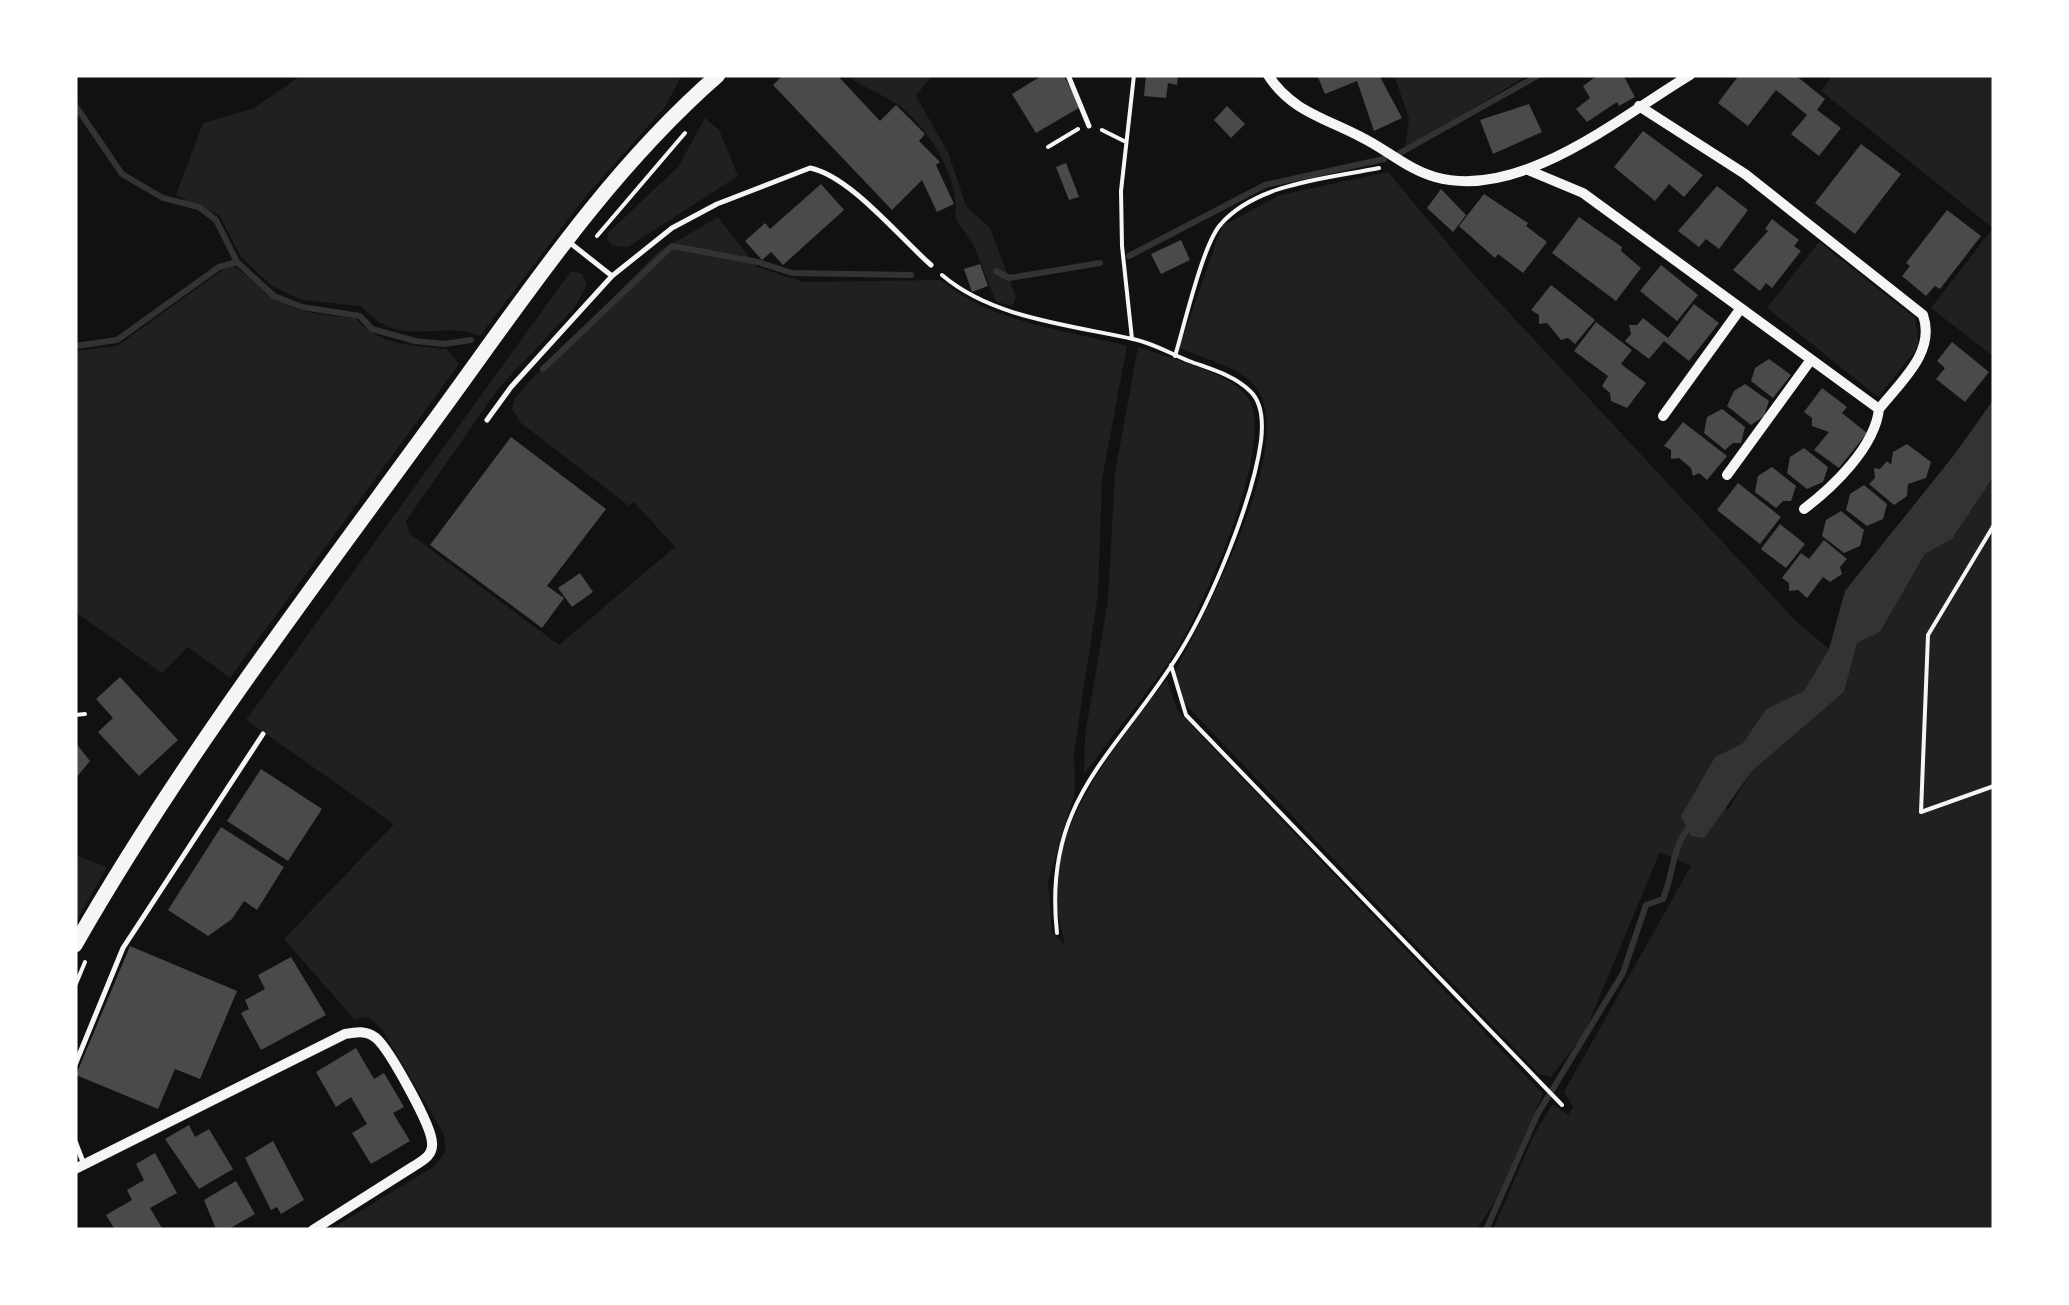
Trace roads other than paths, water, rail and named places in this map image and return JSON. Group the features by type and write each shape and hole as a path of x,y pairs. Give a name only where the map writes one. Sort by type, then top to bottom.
{"main road":[{"path":"75,945 152,818 305,598 567,240 630,162 718,75"}],"street":[{"path":"1268,75 1281,95 1318,120 1381,146 1404,164 1432,177 1470,184 1528,170 1690,75"},
{"path":"1639,106 1746,174 1923,315 1929,333 1926,347 1879,409 1877,425 1830,489 1804,509"},
{"path":"1528,170 1582,193 1879,409"},
{"path":"1663,416 1741,308"},
{"path":"1727,474 1810,361"},
{"path":"80,1167 345,1034 362,1032 375,1037 384,1050 430,1130 433,1146 428,1156 414,1166 313,1230"}],"lane":[{"path":"1068,75 1089,126"},
{"path":"487,420 511,386 612,276 672,228 717,204 810,168 825,171 844,185 931,265"},
{"path":"567,240 612,276"},
{"path":"75,1065 123,948 263,734"},
{"path":"75,1141 80,1167"}],"waterway":[{"path":"1400,153 1539,75"},
{"path":"75,105 122,174 163,198 199,207 216,220 237,262 274,296 302,307 360,316 372,329 415,341 444,344 471,340"},
{"path":"1129,256 1265,185 1384,159"},
{"path":"543,369 672,246 758,262 792,273 911,275"},
{"path":"75,346 117,340 219,267 237,262"},
{"path":"996,271 1009,278 1100,263"},
{"path":"1486,1230 1537,1115 1623,973 1646,905 1663,899 1677,850 1691,825"}]}
